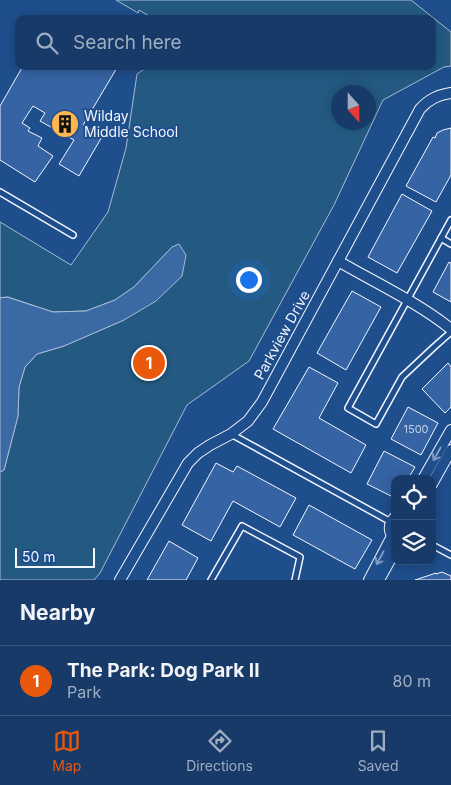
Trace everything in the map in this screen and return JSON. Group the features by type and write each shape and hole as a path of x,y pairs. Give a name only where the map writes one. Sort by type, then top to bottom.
{"street":[{"name":"Parkview Drive","path":"120,580 188,463 198,453 231,434 248,421 262,402 420,109 428,100 441,94 451,93"},
{"path":"338,262 432,315 451,331"},
{"path":"425,475 451,430"},
{"path":"436,477 451,450"},
{"path":"369,580 391,542"},
{"path":"379,580 391,558"}],"lane":[{"path":"0,192 73,235"},
{"path":"451,220 348,408 376,424 402,378 451,331"},
{"path":"441,238 451,244"},
{"path":"231,434 391,518"},
{"path":"211,580 242,526 300,556 294,580"},
{"path":"436,546 451,555"}],"shaded area":[{"path":"116,0 411,0 430,15 147,15 139,10 138,13"},
{"path":"436,20 451,32 451,66 444,67 383,100 376,115 376,85 331,85 331,130 369,130 334,205 249,361 187,405 100,573 94,580 0,580 0,472 4,470 18,416 19,387 25,367 37,354 64,346 124,320 172,247 134,287 115,300 86,311 53,312 8,297 0,298 0,222 71,265 108,212 126,148 137,74 143,70 436,70"},
{"path":"179,244 186,255 182,276 156,301 124,320 64,346 37,354 25,367 19,387 18,416 4,470 0,472 0,298 7,297 53,312 86,311 115,300 134,287 172,247"}],"building":[{"name":"Wilday Middle School","path":"21,70 116,70 83,125 103,135 79,176 59,164 74,140 40,121 45,113 33,106 22,123 30,128 28,131 42,138 38,146 53,156 35,182 0,160 0,106"},
{"path":"451,128 451,175 436,202 406,186 433,137 435,138 437,133 443,130"},
{"path":"402,194 432,211 397,273 368,257"},
{"path":"449,262 451,263 451,302 433,292"},
{"path":"352,291 381,307 346,370 317,353"},
{"path":"448,363 451,367 451,407 445,413 422,389"},
{"path":"309,367 338,383 319,418 366,445 351,473 273,429"},
{"path":"408,407 438,423 421,455 391,439"},
{"path":"384,451 415,467 410,475 391,475 391,496 367,484"},
{"path":"216,463 233,472 237,466 296,498 280,527 233,501 211,541 182,525"},
{"path":"309,505 372,540 355,569 293,535"},
{"path":"169,541 198,558 186,580 147,580"},
{"path":"442,572 451,576 451,580 415,580 436,573"}],"place":[{"name":"Wilday Middle School","path":"65,124"},
{"name":"The Park: Dog Park II","path":"149,363"}]}
